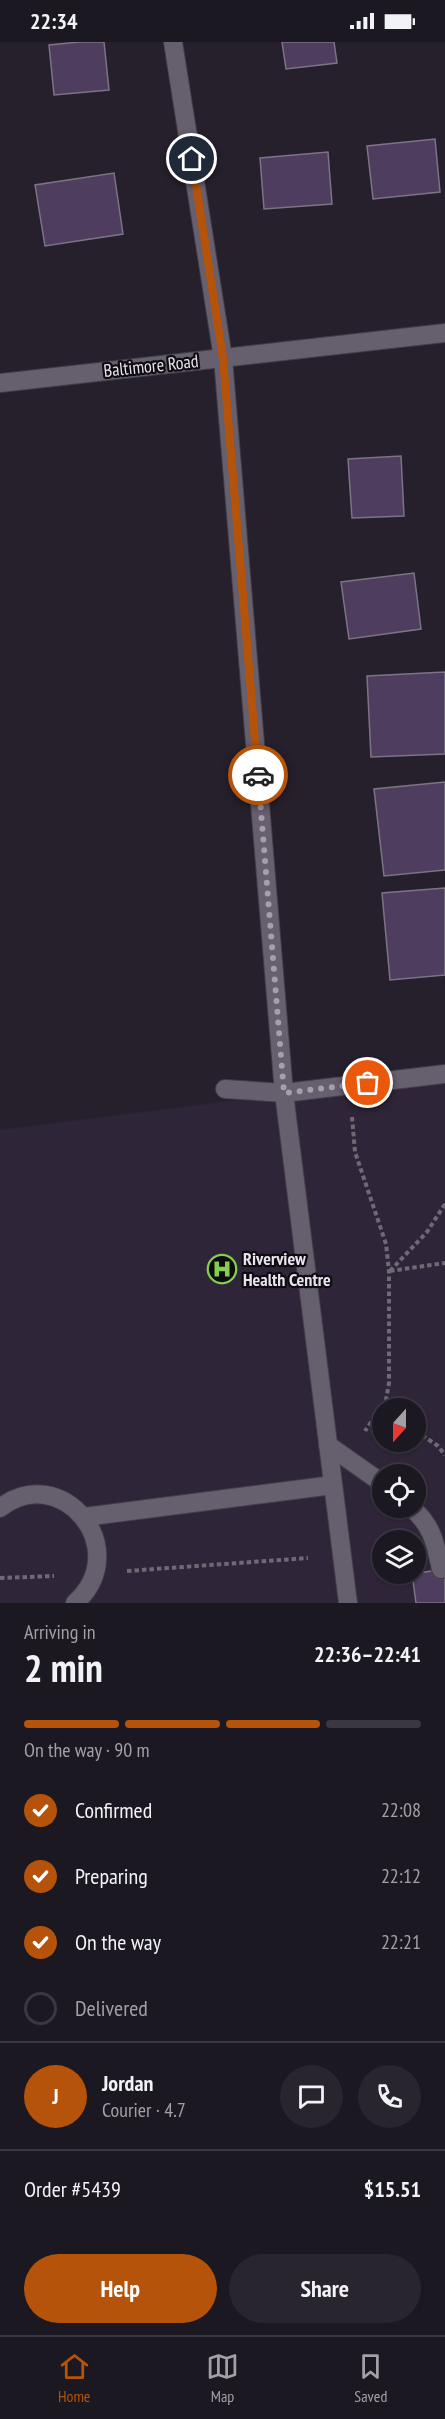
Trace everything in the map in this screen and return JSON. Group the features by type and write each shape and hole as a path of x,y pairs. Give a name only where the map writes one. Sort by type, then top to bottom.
{"street":[{"path":"174,42 223,358 284,1093 348,1603"},
{"name":"Baltimore Road","path":"0,383 445,333"},
{"path":"225,1089 284,1093 445,1074"},
{"path":"328,1445 372,1476"},
{"path":"84,1517 333,1485"},
{"path":"0,1508 13,1500 42,1495 70,1504 84,1517 91,1527 97,1544 98,1558 88,1589 75,1603"},
{"path":"423,1518 434,1535 441,1569"}],"path":[{"path":"349,1085 355,1152 386,1244 389,1271 389,1383 386,1398"},
{"path":"389,1271 427,1232 445,1204"},
{"path":"389,1271 445,1263"},
{"path":"344,1457 372,1421"},
{"path":"426,1438 438,1446 445,1455"},
{"path":"0,1578 94,1574 342,1556"}],"shaded area":[{"name":"Riverview Health Centre","path":"445,1074 445,1603 0,1603 0,1130"}],"building":[{"path":"104,42 109,90 54,95 49,45"},
{"path":"282,42 334,42 337,63 286,69"},
{"path":"435,139 440,192 373,199 367,146"},
{"path":"328,152 332,204 264,209 260,158"},
{"path":"114,173 123,234 45,246 35,185"},
{"path":"401,456 404,516 352,518 348,459"},
{"path":"414,573 421,629 349,639 341,582"},
{"path":"445,672 445,754 371,757 367,676"},
{"path":"445,782 445,870 384,876 374,789"},
{"path":"445,888 445,975 390,980 382,893"},
{"path":"445,1569 445,1603 416,1603 413,1584 426,1584 426,1572"}],"way so far":[{"path":"258,775 284,1093 368,1083"}],"place":[{"name":"Riverview Health Centre","path":"222,1269"}],"route":[{"path":"192,159 223,358 258,775"}]}
